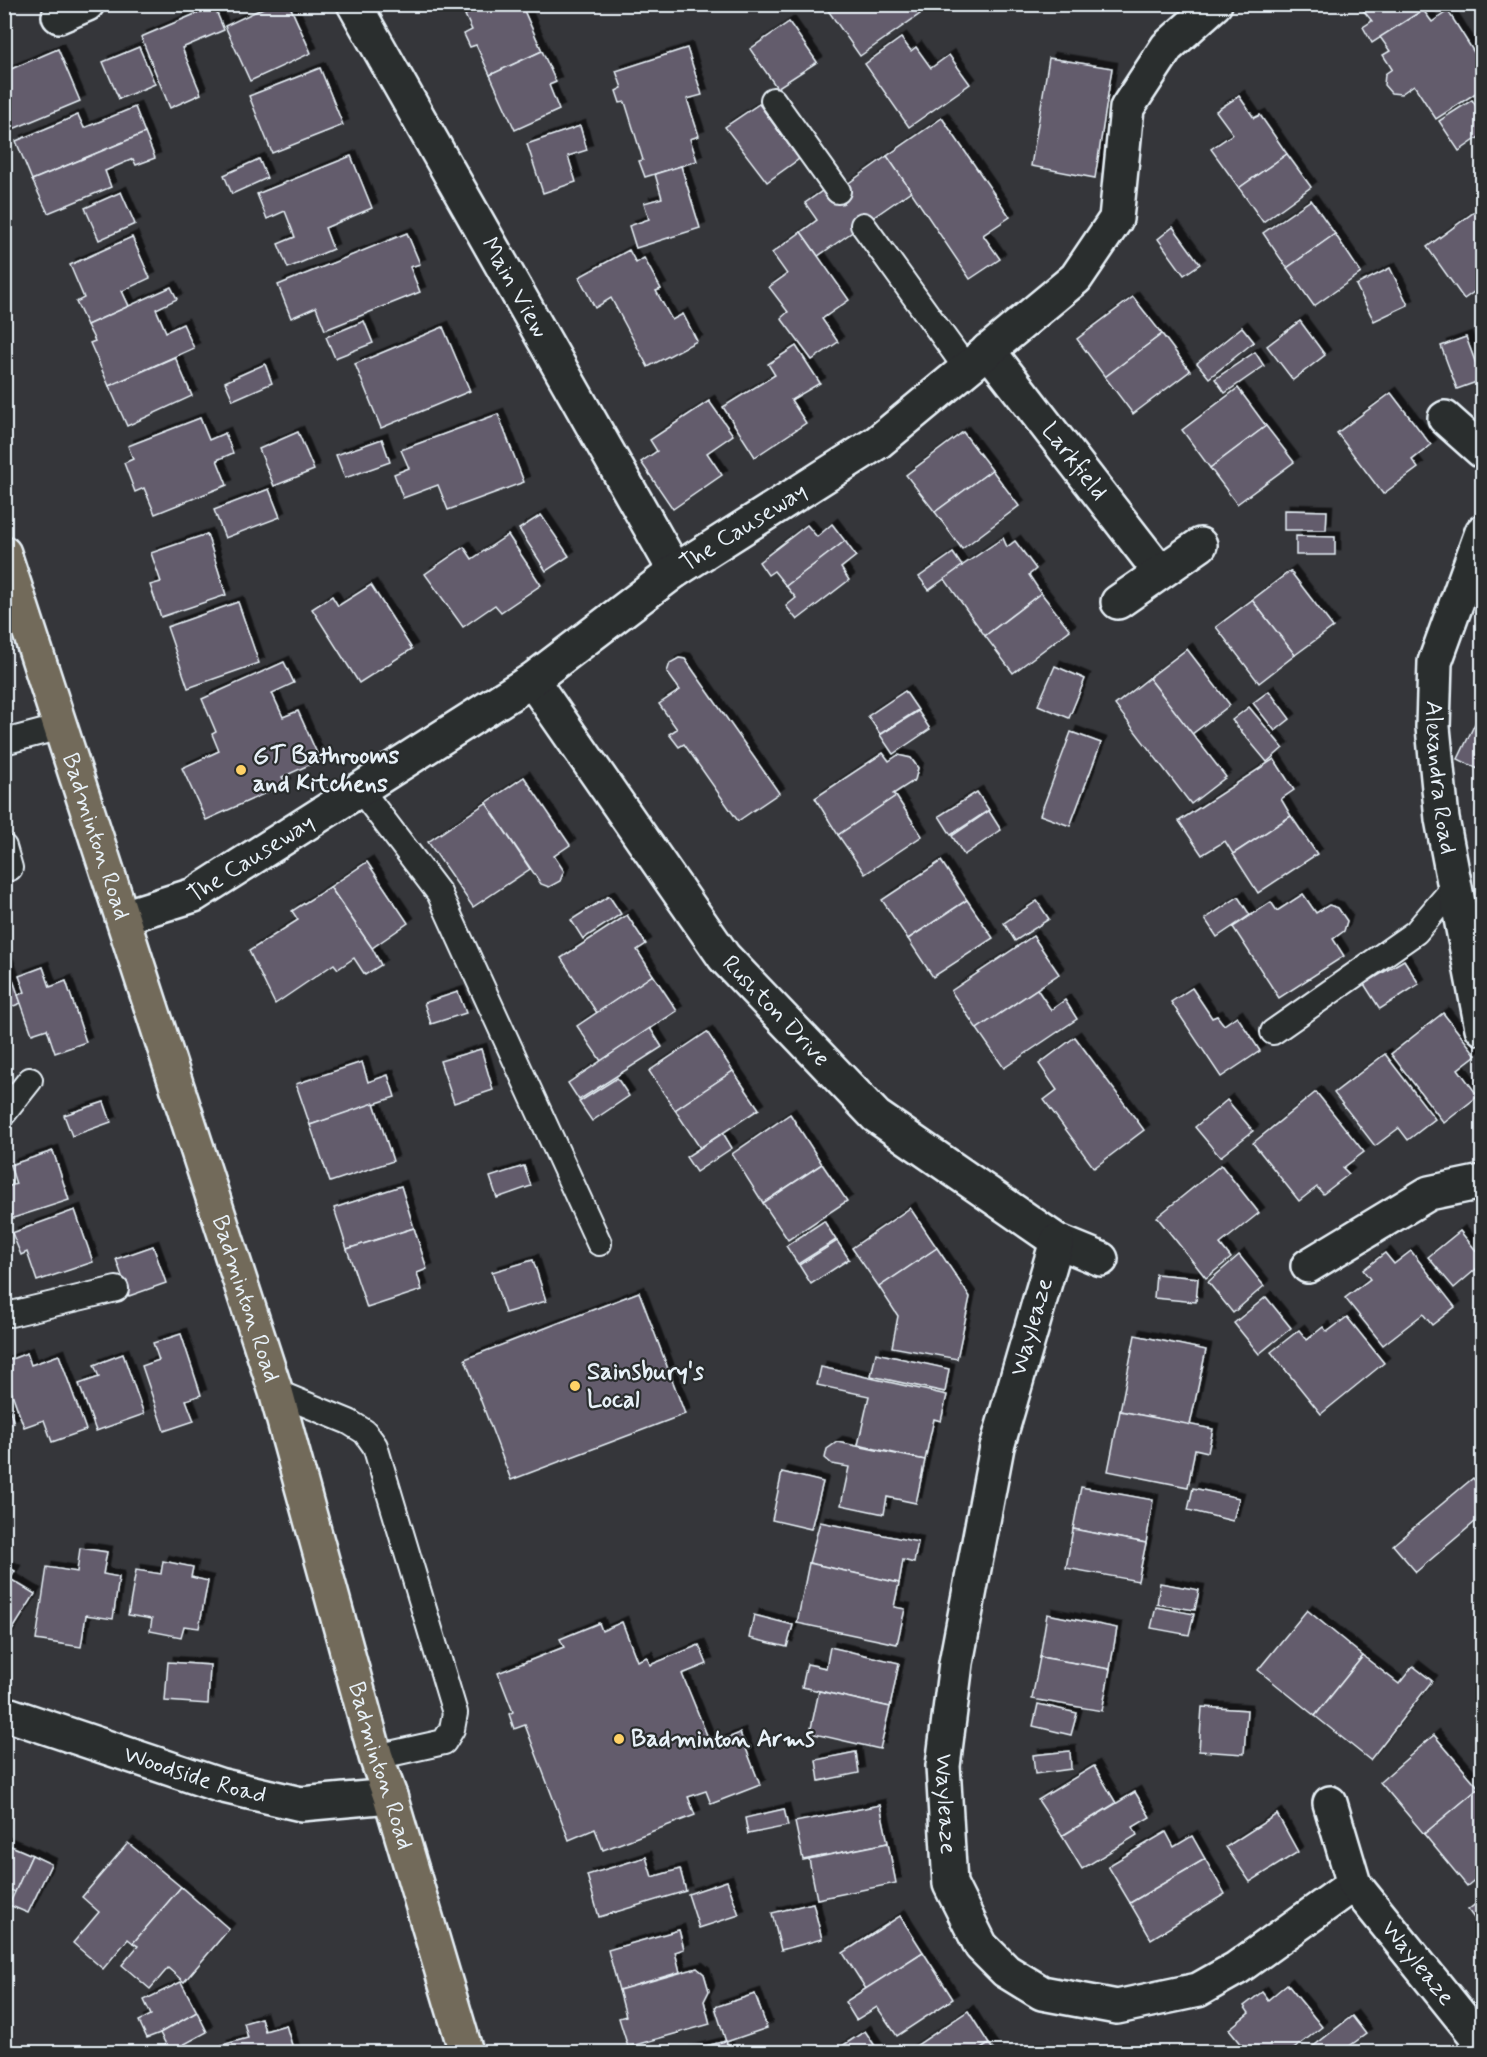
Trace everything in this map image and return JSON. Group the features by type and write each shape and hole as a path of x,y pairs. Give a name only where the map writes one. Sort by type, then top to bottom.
{"main road":[{"name":"Badminton Road","path":"4,553 276,1392 376,1757 390,1796 466,2052"}],"street":[{"name":"Main View","path":"354,4 675,570"},
{"name":"The Causeway","path":"123,917 194,895 532,680 675,570 878,442 1076,278 1116,219 1127,108 1167,47 1215,4"},
{"name":"Larkfield","path":"977,359 1160,572"},
{"path":"1445,418 1482,451"},
{"name":"Alexandra Road","path":"1482,532 1435,662 1433,727 1442,819 1482,1028"},
{"path":"1118,602 1200,545"},
{"name":"Rushton Drive","path":"532,680 724,957 876,1116 1057,1241 1101,1258"},
{"path":"1308,1266 1429,1193 1482,1182"},
{"name":"Wayleaze","path":"1057,1241 997,1447 956,1663 944,1766 950,1884 981,1946 1006,1971 1041,1993 1117,2007 1198,1990 1237,1968 1354,1884"},
{"name":"Woodside Road","path":"4,1713 219,1785 301,1804 390,1796"},
{"name":"Wayleaze","path":"1330,1803 1354,1884 1482,2043"}],"lane":[{"path":"773,100 838,191"},
{"path":"863,225 977,359"},
{"path":"4,742 61,727"},
{"path":"360,789 439,893 599,1243"},
{"path":"1273,1032 1416,932 1455,886"},
{"path":"4,1113 30,1080"},
{"path":"4,1310 11,1314 116,1289"},
{"path":"276,1392 349,1422 365,1432 375,1446 455,1713 452,1729 444,1742 376,1757"}],"building":[{"path":"272,4 289,4 311,53 250,81 225,26"},
{"path":"488,4 521,4 542,51 490,75 476,45 470,47 464,34 472,30 465,15"},
{"path":"833,4 913,4 920,14 860,56 827,9"},
{"path":"1369,4 1420,4 1423,10 1372,43 1363,27 1372,21 1362,9"},
{"path":"214,6 224,30 182,48 201,94 170,108 141,37"},
{"path":"1423,10 1432,22 1448,11 1482,65 1482,89 1436,119 1414,85 1401,94 1391,93 1384,85 1385,74 1392,69 1383,55 1390,51 1380,37"},
{"path":"789,22 817,62 777,88 750,49"},
{"path":"901,38 911,51 916,47 931,68 949,55 970,84 909,127 865,64"},
{"path":"139,47 155,84 119,99 103,62"},
{"path":"687,48 702,95 687,99 699,136 690,139 697,161 645,177 639,161 643,160 625,102 620,103 616,91 622,88 616,71"},
{"path":"58,49 80,101 13,129 4,110 4,72"},
{"path":"542,51 556,82 549,85 559,110 515,130 490,75"},
{"path":"1049,58 1112,68 1095,178 1031,166"},
{"path":"320,68 343,125 272,153 249,96"},
{"path":"1239,96 1254,118 1260,115 1287,154 1239,188 1211,149 1233,134 1216,111"},
{"path":"1472,100 1482,115 1482,135 1459,151 1439,121"},
{"path":"759,104 799,159 767,182 725,127"},
{"path":"135,107 145,133 32,180 16,141 78,115 84,128"},
{"path":"942,118 1010,217 983,235 1000,259 970,279 887,156"},
{"path":"580,126 587,150 568,156 576,182 543,193 527,144"},
{"path":"145,133 155,158 136,165 133,159 105,171 111,187 48,213 32,180"},
{"path":"1287,154 1311,187 1263,222 1239,188"},
{"path":"351,156 372,208 325,228 333,249 288,268 278,244 295,237 285,211 267,219 257,194"},
{"path":"887,156 911,191 818,256 801,232 817,220 805,203 825,189 829,197"},
{"path":"259,159 267,178 232,194 224,175"},
{"path":"681,166 700,228 636,248 629,226 649,219 644,203 662,198 655,174"},
{"path":"121,192 135,224 99,240 85,208"},
{"path":"1311,200 1335,234 1287,268 1263,233"},
{"path":"1481,207 1482,286 1464,299 1427,247"},
{"path":"1173,227 1200,264 1184,275 1158,239"},
{"path":"801,232 849,300 822,319 838,342 812,360 781,318 788,312 769,287 787,274 772,253"},
{"path":"407,233 420,264 410,267 420,292 325,330 316,307 291,318 278,285"},
{"path":"1335,234 1361,273 1314,306 1287,268"},
{"path":"132,237 150,278 122,291 129,306 87,325 76,302 84,298 70,265"},
{"path":"629,250 636,263 644,258 661,289 656,291 672,320 683,314 697,341 648,367 611,298 595,308 579,277"},
{"path":"1390,268 1408,305 1374,321 1356,285"},
{"path":"171,287 177,299 156,309 166,332 183,324 194,348 109,386 90,343 95,341 87,325"},
{"path":"1133,297 1162,334 1105,377 1077,339"},
{"path":"364,321 373,343 335,358 326,337"},
{"path":"1300,321 1325,355 1293,380 1267,346"},
{"path":"443,327 470,391 381,428 355,364"},
{"path":"1242,327 1254,342 1209,378 1197,363"},
{"path":"1162,334 1190,371 1133,414 1105,377"},
{"path":"1466,337 1482,380 1457,389 1441,346"},
{"path":"796,346 820,383 791,400 806,423 755,457 723,407 775,375 768,364"},
{"path":"1255,352 1264,366 1225,393 1215,379"},
{"path":"175,357 192,396 127,426 109,386"},
{"path":"265,364 272,383 233,400 225,382"},
{"path":"1238,388 1266,426 1210,468 1182,430"},
{"path":"1391,393 1431,445 1412,460 1418,468 1383,494 1337,433"},
{"path":"709,401 733,435 707,453 722,475 673,509 641,462 657,451 650,440"},
{"path":"498,414 524,482 448,510 438,485 403,498 394,474 409,468 401,450"},
{"path":"200,418 209,440 225,433 233,453 217,460 227,485 155,514 144,488 135,492 124,463 133,459 128,446"},
{"path":"1266,426 1294,462 1237,504 1210,468"},
{"path":"298,432 314,470 274,486 259,449"},
{"path":"963,432 992,470 935,512 906,475"},
{"path":"382,439 390,462 345,478 336,455"},
{"path":"992,470 1019,506 962,549 935,512"},
{"path":"269,489 280,517 225,538 214,510"},
{"path":"1284,510 1327,511 1326,530 1284,530"},
{"path":"541,515 569,556 546,571 519,529"},
{"path":"832,524 845,541 786,586 774,571 768,575 759,562 807,525 817,537"},
{"path":"207,534 226,595 161,617 150,585 161,582 151,553"},
{"path":"508,535 541,585 501,612 495,605 463,627 425,574 464,547 472,559"},
{"path":"1296,536 1335,537 1335,555 1296,555"},
{"path":"1003,538 1007,547 1015,541 1036,569 1029,575 1041,593 985,636 944,578"},
{"path":"845,541 856,556 841,568 849,580 797,620 786,606 796,598 786,586"},
{"path":"953,553 962,566 929,590 919,577"},
{"path":"1290,571 1333,627 1295,655 1252,600"},
{"path":"371,585 412,649 359,683 312,609 332,596 338,606"},
{"path":"1041,593 1070,630 1013,673 985,636"},
{"path":"1252,600 1295,655 1259,683 1216,627"},
{"path":"238,602 259,663 188,688 167,627"},
{"path":"1187,649 1230,705 1192,734 1149,678"},
{"path":"679,658 685,659 779,793 738,821 684,744 679,747 669,734 677,729 659,704 680,690 667,672 670,663"},
{"path":"284,662 294,683 272,693 283,717 298,711 320,760 282,777 286,784 206,820 182,768 219,751 212,734 216,732 202,699"},
{"path":"1055,666 1085,679 1069,718 1038,705"},
{"path":"1149,678 1226,777 1191,804 1115,705"},
{"path":"905,691 918,710 880,734 868,716"},
{"path":"1269,691 1290,719 1275,731 1253,703"},
{"path":"1249,707 1283,748 1267,762 1232,720"},
{"path":"1482,709 1482,771 1458,759"},
{"path":"918,711 930,729 893,754 880,735"},
{"path":"1071,732 1101,743 1070,826 1040,815"},
{"path":"883,753 889,761 898,755 911,758 918,768 915,780 893,794 896,796 838,835 815,798"},
{"path":"1274,759 1294,790 1281,799 1291,816 1233,854 1225,841 1202,855 1179,821"},
{"path":"524,777 570,845 554,856 564,871 560,881 549,887 541,884 486,803"},
{"path":"977,792 989,810 951,835 939,816"},
{"path":"896,796 922,836 865,874 838,835"},
{"path":"486,803 530,869 473,907 428,842"},
{"path":"989,811 1001,830 964,855 952,836"},
{"path":"1291,816 1317,854 1258,893 1233,854"},
{"path":"941,861 967,900 908,939 882,900"},
{"path":"367,862 408,923 372,948 330,887"},
{"path":"330,887 381,965 365,975 354,958 338,969 334,964 275,1004 249,951 298,920 292,911"},
{"path":"1303,894 1316,913 1329,905 1338,908 1347,921 1344,931 1333,939 1344,956 1279,998 1233,927 1271,902 1277,911"},
{"path":"609,896 621,914 583,939 571,920"},
{"path":"1238,897 1250,915 1217,937 1205,919"},
{"path":"967,900 993,938 933,977 908,939"},
{"path":"1037,901 1049,919 1015,941 1004,923"},
{"path":"627,915 646,944 637,950 653,975 597,1013 561,958"},
{"path":"1033,936 1059,974 977,1029 951,991"},
{"path":"1404,960 1419,984 1380,1009 1364,984"},
{"path":"7,963 21,1003 4,1010 4,964"},
{"path":"43,967 50,987 66,981 86,1042 55,1053 47,1029 32,1034 18,995 25,992 19,976"},
{"path":"653,975 677,1011 601,1061 577,1026"},
{"path":"1192,988 1212,1018 1217,1016 1224,1025 1237,1016 1260,1051 1221,1077 1171,1002"},
{"path":"1037,989 1051,1010 1065,1000 1077,1019 1004,1068 977,1029"},
{"path":"458,992 466,1013 431,1024 424,1003"},
{"path":"1443,1013 1476,1055 1458,1069 1478,1096 1444,1123 1391,1054"},
{"path":"650,1028 662,1047 579,1100 568,1083"},
{"path":"707,1032 733,1071 675,1110 649,1071"},
{"path":"1075,1037 1144,1130 1094,1168 1044,1100 1057,1090 1039,1064"},
{"path":"481,1049 493,1090 454,1103 440,1061"},
{"path":"1385,1054 1435,1119 1408,1140 1399,1128 1375,1146 1334,1093"},
{"path":"362,1062 368,1082 388,1075 395,1097 310,1125 296,1084"},
{"path":"733,1071 759,1109 700,1148 675,1110"},
{"path":"617,1078 629,1096 592,1121 579,1102"},
{"path":"1316,1092 1364,1152 1343,1168 1349,1174 1323,1194 1317,1187 1299,1201 1253,1143"},
{"path":"1227,1100 1253,1131 1220,1157 1195,1127"},
{"path":"104,1102 111,1122 72,1136 64,1115"},
{"path":"374,1103 393,1161 330,1182 310,1125"},
{"path":"790,1114 822,1164 763,1203 732,1154"},
{"path":"723,1133 732,1148 696,1172 686,1157"},
{"path":"53,1151 69,1200 4,1221 4,1188 16,1184 10,1165"},
{"path":"822,1164 847,1201 788,1240 763,1203"},
{"path":"1221,1165 1259,1213 1220,1244 1231,1258 1206,1278 1157,1217"},
{"path":"524,1166 531,1186 497,1198 490,1177"},
{"path":"401,1186 414,1228 347,1249 334,1208"},
{"path":"910,1208 937,1248 879,1287 852,1248"},
{"path":"75,1210 93,1262 37,1281 27,1252 21,1255 12,1233"},
{"path":"824,1221 836,1240 798,1264 786,1246"},
{"path":"414,1228 427,1269 417,1273 422,1290 367,1308 347,1249"},
{"path":"1460,1231 1482,1258 1482,1264 1454,1288 1428,1257"},
{"path":"837,1241 849,1259 811,1284 799,1265"},
{"path":"153,1246 166,1283 129,1296 116,1259"},
{"path":"937,1248 970,1297 957,1359 892,1347 898,1316 879,1287"},
{"path":"1411,1251 1455,1307 1432,1325 1423,1314 1383,1345 1345,1298 1370,1279 1363,1270 1385,1253 1394,1264"},
{"path":"1239,1255 1264,1286 1233,1313 1208,1282"},
{"path":"533,1260 546,1301 505,1313 492,1272"},
{"path":"1156,1274 1198,1278 1196,1302 1154,1298"},
{"name":"Sainsbury's Local","path":"639,1292 685,1414 511,1480 465,1359"},
{"path":"1266,1297 1291,1328 1259,1354 1234,1323"},
{"path":"1347,1317 1384,1363 1321,1414 1271,1352 1299,1330 1307,1340 1323,1327 1327,1332"},
{"path":"181,1334 201,1395 186,1400 194,1421 164,1431 142,1366 159,1360 153,1343"},
{"path":"1135,1335 1206,1350 1190,1425 1120,1411"},
{"path":"27,1353 31,1365 59,1355 86,1430 52,1442 44,1420 24,1427 4,1371 4,1362"},
{"path":"876,1353 949,1369 945,1392 871,1376"},
{"path":"123,1354 144,1414 96,1431 79,1384 99,1377 94,1365"},
{"path":"821,1367 947,1395 941,1421 934,1419 925,1460 858,1445 869,1396 817,1385"},
{"path":"4,1393 14,1423 4,1426"},
{"path":"1120,1411 1213,1429 1208,1452 1195,1449 1188,1487 1108,1471"},
{"path":"837,1442 925,1460 916,1503 887,1497 884,1514 841,1505 849,1467 832,1464 825,1458 827,1449"},
{"path":"782,1472 823,1482 811,1529 772,1520"},
{"path":"1473,1478 1482,1490 1482,1516 1416,1572 1393,1545"},
{"path":"1081,1487 1153,1500 1146,1543 1073,1529"},
{"path":"1193,1488 1239,1498 1233,1521 1188,1510"},
{"path":"820,1522 918,1542 914,1563 903,1560 899,1583 809,1563"},
{"path":"1073,1529 1146,1543 1138,1581 1066,1568"},
{"path":"80,1548 107,1552 103,1574 119,1577 113,1619 86,1615 81,1647 36,1640 47,1567 77,1572"},
{"path":"163,1561 193,1567 191,1577 208,1581 199,1628 184,1626 181,1637 150,1631 152,1619 128,1615 136,1570 161,1574"},
{"path":"809,1563 899,1583 894,1607 905,1609 897,1644 797,1623"},
{"path":"4,1565 15,1571 10,1579 35,1594 8,1637 4,1635"},
{"path":"1160,1583 1199,1590 1195,1610 1157,1604"},
{"path":"1156,1607 1194,1614 1189,1635 1151,1628"},
{"path":"1307,1610 1363,1656 1315,1716 1258,1670"},
{"path":"1047,1614 1117,1628 1110,1669 1040,1657"},
{"path":"754,1615 793,1625 787,1647 749,1638"},
{"name":"Badminton Arms","path":"622,1622 637,1661 647,1657 650,1665 699,1645 707,1664 682,1674 711,1745 740,1733 760,1785 711,1804 706,1791 688,1797 695,1815 603,1850 595,1829 569,1840 525,1725 514,1729 509,1714 513,1712 498,1673 564,1647 560,1639 599,1623 602,1631"},
{"path":"830,1647 899,1663 890,1707 802,1687 807,1664 826,1668"},
{"path":"1363,1656 1399,1684 1413,1666 1432,1681 1370,1760 1315,1716"},
{"path":"1040,1657 1110,1669 1102,1711 1032,1699"},
{"path":"168,1662 210,1665 208,1704 165,1701"},
{"path":"819,1691 890,1707 880,1749 810,1733"},
{"path":"1038,1704 1077,1713 1071,1735 1033,1726"},
{"path":"1202,1707 1247,1710 1244,1754 1199,1751"},
{"path":"1434,1735 1479,1788 1424,1834 1380,1782"},
{"path":"1070,1751 1071,1769 1035,1774 1033,1755"},
{"path":"856,1752 859,1773 819,1781 816,1760"},
{"path":"1094,1766 1116,1803 1062,1836 1038,1800"},
{"path":"1479,1788 1482,1792 1482,1874 1467,1886 1424,1834"},
{"path":"1135,1792 1150,1817 1133,1827 1137,1835 1082,1869 1062,1836"},
{"path":"880,1805 888,1843 803,1860 795,1822"},
{"path":"784,1809 788,1826 748,1834 745,1818"},
{"path":"1277,1814 1298,1852 1250,1882 1226,1847"},
{"path":"1166,1832 1174,1847 1192,1836 1205,1859 1130,1903 1108,1866"},
{"path":"4,1843 32,1855 15,1892 4,1887"},
{"path":"128,1843 181,1887 133,1943 128,1939 103,1969 73,1943 99,1912 82,1897"},
{"path":"888,1843 896,1883 817,1899 809,1859"},
{"path":"32,1855 51,1864 28,1913 9,1905"},
{"path":"646,1857 652,1877 680,1869 686,1891 599,1917 587,1875"},
{"path":"1205,1859 1225,1894 1151,1939 1130,1903"},
{"path":"727,1881 739,1915 699,1928 688,1894"},
{"path":"181,1887 229,1929 184,1982 168,1968 150,1989 122,1965 138,1946 133,1943"},
{"path":"1482,1899 1482,1929 1468,1910"},
{"path":"813,1903 822,1939 781,1950 772,1913"},
{"path":"900,1916 923,1952 866,1989 843,1953"},
{"path":"679,1930 684,1949 675,1952 680,1972 619,1990 608,1950"},
{"path":"923,1952 953,1999 897,2036 877,2007 856,2020 845,2002"},
{"path":"697,1968 704,1974 709,1991 704,2001 710,2024 628,2047 619,2018 626,2016 619,1990"},
{"path":"181,1982 197,2012 147,2038 139,2021 151,2015 144,2000"},
{"path":"1287,1984 1322,2027 1290,2052 1248,2052 1229,2029 1249,2013 1244,2006 1262,1992 1268,2000"},
{"path":"755,1994 767,2028 726,2042 715,2007"},
{"path":"968,2011 989,2044 976,2052 907,2052"},
{"path":"197,2012 207,2032 170,2052 160,2033"},
{"path":"1352,2016 1366,2034 1344,2050 1346,2052 1306,2052"},
{"path":"261,2018 265,2031 286,2025 294,2052 224,2052 222,2045 248,2038 244,2023"},
{"path":"865,2031 879,2052 833,2052"},
{"path":"726,2041 729,2052 683,2052"},
{"path":"989,2044 995,2052 976,2052"}],"place":[{"name":"GT Bathrooms and Kitchens","path":"241,770"},
{"name":"Sainsbury's Local","path":"575,1386"},
{"name":"Badminton Arms","path":"619,1739"}]}
